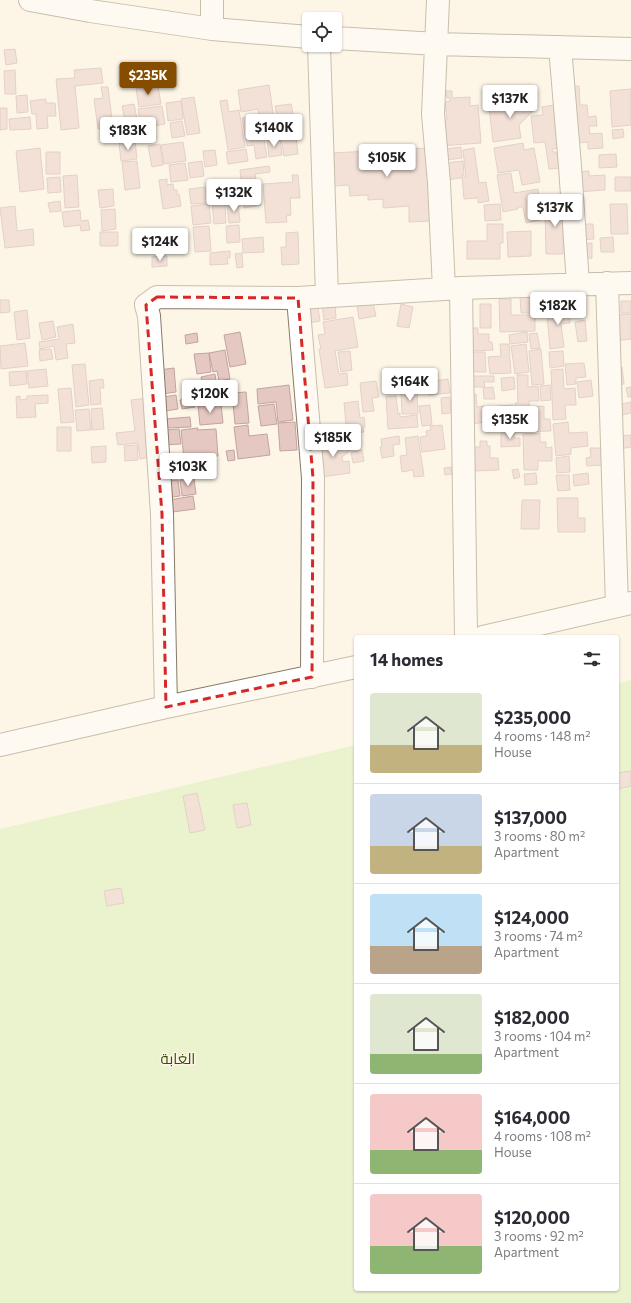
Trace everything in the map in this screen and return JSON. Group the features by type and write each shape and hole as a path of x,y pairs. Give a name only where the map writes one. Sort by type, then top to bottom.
{"street":[{"path":"30,0 90,11 212,29 302,36"},
{"path":"212,0 212,29"},
{"path":"438,0 433,114 439,183 453,288 466,635"},
{"path":"342,38 437,44 631,49"},
{"path":"560,47 578,284"},
{"path":"319,52 327,296"},
{"path":"492,635 624,604 607,283"},
{"path":"166,707 162,514 149,316 146,304 157,297 298,298 453,288 631,283"},
{"path":"298,298 313,478 312,677"},
{"path":"0,745 166,707 354,667"}],"highlighted area":[{"path":"157,297 298,298 313,478 312,677 166,707 162,514 146,305"}],"green space":[{"name":"الغابة","path":"631,680 631,1303 0,1303 0,829 354,745 354,1291 619,1291 619,683"}],"building":[{"path":"15,49 17,63 6,65 4,50"},
{"path":"101,68 103,83 75,86 79,128 61,130 56,79 75,78 74,70"},
{"path":"15,70 16,94 5,94 4,71"},
{"path":"269,85 275,126 263,128 263,126 261,127 258,109 241,112 238,90"},
{"path":"158,86 161,104 139,107 136,89"},
{"path":"567,86 579,86 580,105 587,105 588,117 596,116 597,126 589,126 590,134 602,133 603,148 588,149 588,142 571,144"},
{"path":"101,87 108,87 113,127 98,129 94,99 103,98"},
{"path":"631,89 631,125 612,127 610,91"},
{"path":"446,91 452,91 452,98 470,97 470,106 478,105 481,143 438,146 436,120 447,120 445,102 450,101 450,98 447,98"},
{"path":"27,95 28,112 17,113 16,96"},
{"path":"194,97 200,133 187,135 181,99"},
{"path":"519,97 538,106 519,125 521,138 493,142 489,107 510,104"},
{"path":"46,99 46,103 55,103 56,116 47,116 48,128 37,129 36,114 32,114 30,101"},
{"path":"227,100 229,112 239,110 245,147 228,150 220,101"},
{"path":"181,101 183,119 168,121 166,103"},
{"path":"134,104 138,124 126,126 122,106"},
{"path":"291,104 294,119 278,121 275,106"},
{"path":"555,105 561,148 552,149 553,152 558,154 560,168 549,169 545,142 534,143 531,116 543,115 542,107"},
{"path":"162,106 165,124 141,128 138,109"},
{"path":"0,108 7,108 7,129 0,130"},
{"path":"30,117 31,129 10,130 9,119"},
{"path":"249,117 252,129 262,127 267,157 256,159 254,145 247,146 242,118"},
{"path":"182,121 185,136 172,138 170,123"},
{"path":"623,129 624,137 613,139 612,130"},
{"path":"296,137 298,154 284,156 281,138"},
{"path":"280,138 282,155 269,157 267,140"},
{"path":"135,140 137,159 121,161 119,143"},
{"path":"183,142 186,161 164,164 161,145"},
{"path":"523,143 524,150 534,148 540,182 522,185 519,170 498,173 494,148"},
{"path":"160,144 163,165 152,167 148,146"},
{"path":"461,147 462,158 447,160 446,149"},
{"path":"40,148 44,189 20,192 16,151"},
{"path":"427,148 430,221 409,222 409,206 383,208 383,199 368,200 368,195 350,196 349,185 334,186 332,153"},
{"path":"474,148 479,183 486,182 489,201 478,203 478,198 464,199 462,177 466,177 463,150"},
{"path":"246,149 248,161 228,164 226,152"},
{"path":"215,150 217,165 205,167 203,151"},
{"path":"46,152 60,152 60,174 46,174"},
{"path":"616,154 617,167 599,168 599,155"},
{"path":"137,161 140,188 125,190 122,162"},
{"path":"202,161 204,176 190,178 188,163"},
{"path":"463,161 464,175 461,176 461,178 446,180 445,163"},
{"path":"185,163 188,180 171,182 169,165"},
{"path":"269,166 270,172 255,174 257,188 242,190 240,170"},
{"path":"589,171 589,176 605,175 605,190 577,192 575,172"},
{"path":"511,173 514,193 538,189 539,199 531,200 531,204 540,202 542,216 540,216 540,220 526,223 523,207 518,207 518,209 503,212 497,175"},
{"path":"77,175 79,207 65,208 63,176"},
{"path":"292,175 298,175 300,198 290,198 291,215 286,216 287,222 266,223 263,184 293,182"},
{"path":"60,177 61,192 48,193 47,178"},
{"path":"615,177 631,177 631,191 615,191"},
{"path":"167,179 167,185 173,184 174,190 177,190 177,195 179,194 181,206 163,209 159,180"},
{"path":"205,187 207,203 191,204 189,189"},
{"path":"240,188 240,201 210,202 209,190"},
{"path":"113,189 114,206 100,208 98,190"},
{"path":"258,189 261,205 244,208 241,192"},
{"path":"558,198 563,199 563,254 546,254 545,206 558,205"},
{"path":"60,201 61,211 50,212 48,203"},
{"path":"225,202 226,223 214,224 212,203"},
{"path":"238,203 240,222 229,223 227,204"},
{"path":"209,204 211,223 193,225 191,206"},
{"path":"500,204 501,220 485,221 484,205"},
{"path":"610,204 627,204 628,234 611,234"},
{"path":"15,206 17,231 33,229 34,245 5,248 0,208"},
{"path":"115,209 116,229 102,231 101,210"},
{"path":"80,210 81,221 88,220 90,230 81,231 80,225 64,227 62,212"},
{"path":"487,224 503,224 503,243 500,243 500,259 467,259 467,241 487,241"},
{"path":"579,224 593,224 594,239 580,240"},
{"path":"239,225 240,242 227,243 226,226"},
{"path":"209,226 211,251 195,252 193,227"},
{"path":"531,231 531,256 508,257 507,232"},
{"path":"100,232 118,232 118,246 100,246"},
{"path":"298,232 299,264 282,265 281,247 286,247 286,233"},
{"path":"263,237 264,252 243,253 242,239"},
{"path":"613,237 614,252 601,252 600,238"},
{"path":"592,243 592,258 580,259 580,244"},
{"path":"230,251 230,258 227,258 228,264 210,265 210,253"},
{"path":"242,253 243,267 237,268 235,254"},
{"path":"167,256 167,266 152,267 152,257"},
{"path":"532,295 533,313 521,313 520,296"},
{"path":"499,299 511,299 511,315 535,315 535,331 500,332"},
{"path":"0,300 9,300 10,312 0,313"},
{"path":"543,300 557,300 557,310 543,310"},
{"path":"317,301 320,321 308,323 305,302"},
{"path":"621,301 631,301 631,313 621,313"},
{"path":"373,303 376,316 359,319 357,305"},
{"path":"335,304 336,318 324,320 322,306"},
{"path":"401,304 413,307 409,328 397,326"},
{"path":"480,304 491,304 491,328 480,328"},
{"path":"570,305 570,323 561,324 564,347 550,349 547,315 559,314 558,306"},
{"path":"27,310 30,338 17,340 14,312"},
{"path":"631,314 631,339 615,341 618,315"},
{"path":"353,317 358,347 335,351 339,374 347,373 348,385 325,388 318,335 325,334 323,322"},
{"path":"585,320 587,341 578,342 575,322"},
{"path":"53,321 56,337 42,340 39,323"},
{"path":"73,324 75,343 66,344 68,358 56,360 54,346 40,349 39,342 59,339 57,327"},
{"path":"464,328 478,328 478,334 489,334 489,342 492,342 493,350 469,351"},
{"path":"240,332 246,364 230,367 224,335"},
{"path":"527,332 528,342 510,344 509,335"},
{"path":"197,333 198,342 186,344 185,335"},
{"path":"537,333 540,348 531,349 529,334"},
{"path":"25,343 28,366 1,369 0,346"},
{"path":"500,344 509,344 511,373 490,374 488,357 501,356"},
{"path":"526,344 529,372 515,374 511,346"},
{"path":"51,349 53,359 40,361 39,350"},
{"path":"541,349 544,384 532,385 529,351"},
{"path":"225,350 230,379 219,381 217,371 213,372 209,353"},
{"path":"350,351 352,370 341,372 338,352"},
{"path":"563,351 564,366 550,368 549,352"},
{"path":"468,352 485,352 486,372 468,372"},
{"path":"209,353 211,372 197,374 194,354"},
{"path":"584,363 586,377 576,378 576,384 567,385 565,364"},
{"path":"85,364 89,405 76,407 72,365"},
{"path":"622,367 624,384 613,385 612,368"},
{"path":"174,368 176,392 162,394 159,370"},
{"path":"46,369 48,386 29,388 27,371"},
{"path":"563,369 564,389 575,388 576,405 565,405 566,419 553,420 551,370"},
{"path":"26,371 27,384 10,386 9,372"},
{"path":"215,374 218,394 205,396 201,377"},
{"path":"416,374 417,388 402,389 401,376"},
{"path":"517,375 528,375 528,387 538,386 539,401 529,401 529,407 544,406 544,419 550,419 551,431 516,432 515,403 518,403"},
{"path":"471,376 494,376 494,382 484,382 485,387 471,387"},
{"path":"514,377 515,389 502,391 501,378"},
{"path":"103,379 104,388 100,388 101,404 91,405 89,381"},
{"path":"448,379 450,393 429,395 427,382"},
{"path":"591,380 593,396 579,398 577,382"},
{"path":"376,381 379,397 372,398 374,411 363,412 360,383"},
{"path":"289,385 293,420 278,422 276,402 258,404 257,389"},
{"path":"550,385 551,400 541,401 540,386"},
{"path":"493,387 495,399 484,399 483,388"},
{"path":"631,387 631,397 628,397 626,388"},
{"path":"71,388 74,422 61,423 58,389"},
{"path":"417,389 418,414 402,414 401,390"},
{"path":"246,392 249,423 235,424 232,393"},
{"path":"476,394 477,407 485,406 486,422 471,424 469,395"},
{"path":"48,395 48,403 35,404 36,417 17,418 16,397 20,396 20,400 27,399 27,396"},
{"path":"176,395 178,409 165,411 163,397"},
{"path":"396,396 398,414 400,413 400,417 417,415 418,427 388,429 386,397"},
{"path":"450,397 451,413 442,414 441,398"},
{"path":"148,398 150,457 140,459 138,443 118,445 116,433 135,431 131,400"},
{"path":"193,398 195,407 182,409 180,400"},
{"path":"358,401 360,418 364,417 364,432 347,434 344,403"},
{"path":"631,402 631,413 616,416 622,404"},
{"path":"221,404 223,423 200,425 198,406"},
{"path":"274,404 277,424 261,426 258,406"},
{"path":"430,405 432,425 422,426 419,406"},
{"path":"513,405 513,416 498,417 498,406"},
{"path":"102,408 104,429 92,430 91,409"},
{"path":"89,409 91,430 77,431 75,410"},
{"path":"190,417 191,427 166,428 165,419"},
{"path":"295,422 297,450 280,451 278,423"},
{"path":"568,422 569,433 587,432 588,446 571,448 571,454 556,456 553,424"},
{"path":"248,425 249,436 267,434 270,455 238,459 234,427"},
{"path":"442,425 445,449 422,452 420,437 427,436 426,431 431,430 430,426"},
{"path":"57,427 71,427 71,451 57,451"},
{"path":"198,428 197,430 216,429 218,456 184,459 181,430"},
{"path":"179,429 181,444 164,445 163,430"},
{"path":"501,433 514,433 514,438 520,438 520,446 501,447"},
{"path":"540,433 540,442 546,442 546,448 552,447 552,461 538,461 538,470 524,470 523,434"},
{"path":"631,435 631,447 619,449 617,436"},
{"path":"326,436 327,450 334,449 333,445 352,442 353,448 342,457 343,462 349,461 350,473 321,477 315,437"},
{"path":"399,436 400,444 393,445 394,456 382,458 380,447 382,447 381,439"},
{"path":"418,436 424,476 414,477 413,470 402,472 400,456 407,455 405,438"},
{"path":"480,441 487,441 487,446 490,446 490,458 498,458 499,470 475,471 474,447 480,447"},
{"path":"137,445 138,460 125,461 124,446"},
{"path":"106,446 106,462 92,463 91,447"},
{"path":"590,448 600,448 602,465 587,466 586,458 591,457"},
{"path":"234,450 235,460 228,461 226,451"},
{"path":"362,450 364,461 353,463 351,452"},
{"path":"569,456 570,472 557,473 556,458"},
{"path":"451,467 452,474 445,475 444,468"},
{"path":"518,469 520,477 514,479 512,470"},
{"path":"536,473 537,484 525,485 524,474"},
{"path":"588,473 589,484 574,486 573,475"},
{"path":"556,475 569,475 570,490 558,491"},
{"path":"194,479 196,494 182,496 180,480"},
{"path":"178,480 180,496 165,498 163,481"},
{"path":"193,496 195,509 165,513 163,501"},
{"path":"557,498 578,498 578,518 585,518 585,532 558,532"},
{"path":"522,500 540,500 539,529 521,529"},
{"path":"631,771 631,786 619,789 619,773"},
{"path":"197,793 205,830 190,833 183,796"},
{"path":"247,803 251,825 237,828 233,805"},
{"path":"121,888 124,903 107,906 104,891"}]}
